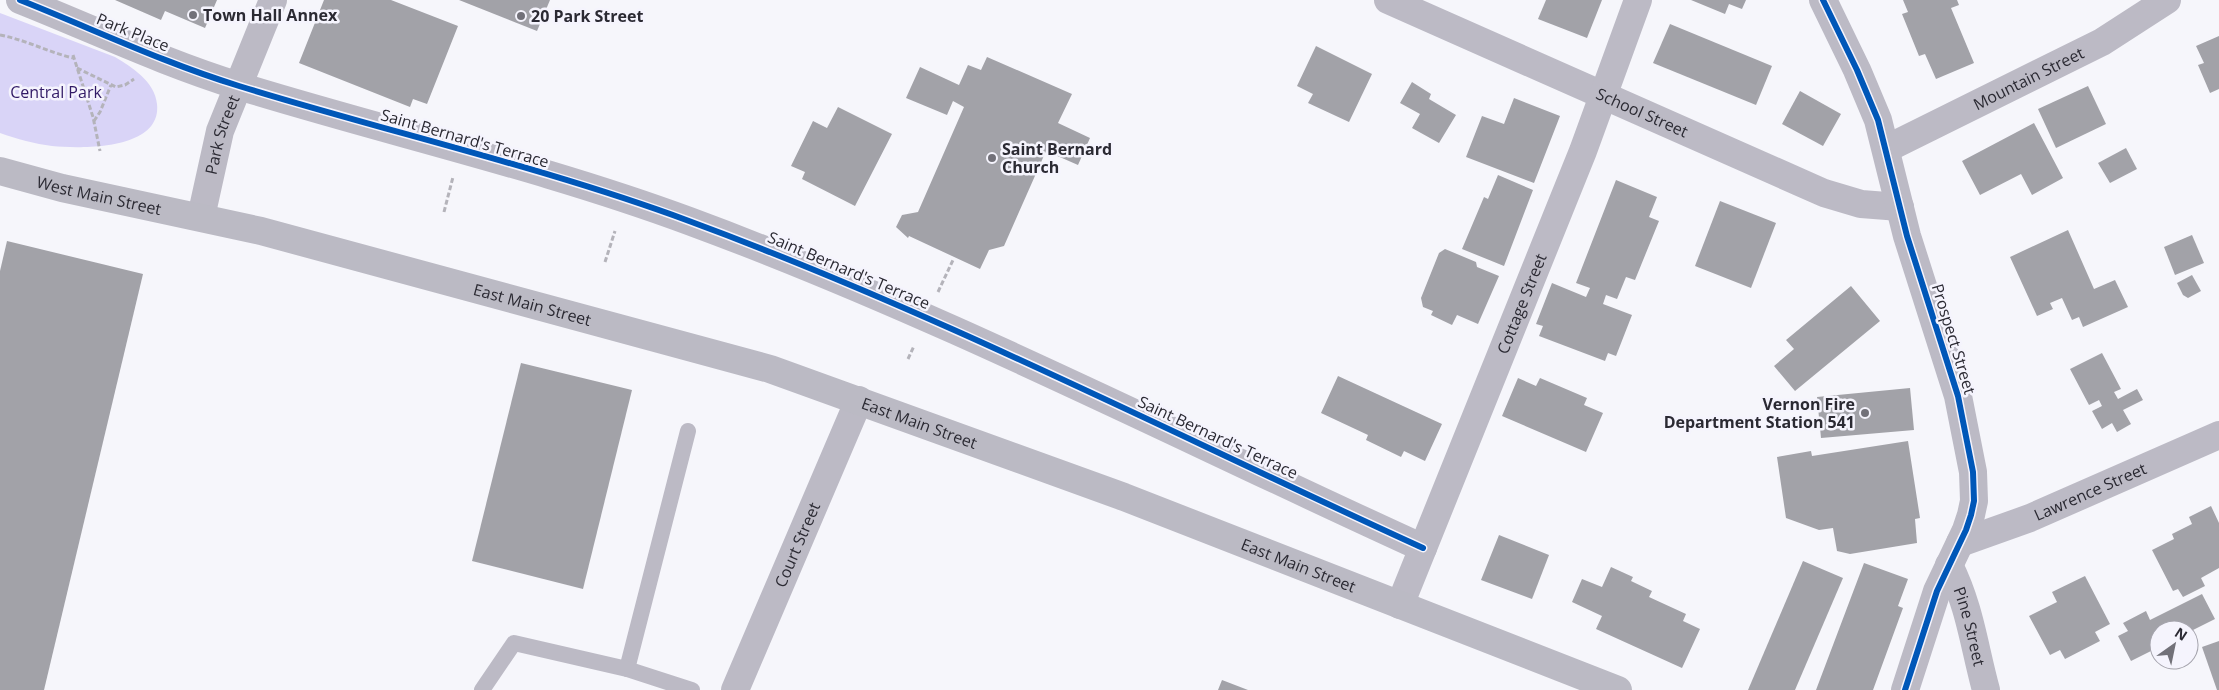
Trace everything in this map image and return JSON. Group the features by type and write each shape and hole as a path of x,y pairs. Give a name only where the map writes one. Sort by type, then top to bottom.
{"main road":[{"name":"West Main Street","path":"0,172 62,188 201,217"},
{"name":"East Main Street","path":"201,217 261,231 418,275 740,360 859,400 1124,497 1618,690"}],"street":[{"name":"Park Place","path":"20,0 62,8 187,68 237,86"},
{"name":"Park Street","path":"201,217 215,147 237,86 273,0"},
{"name":"School Street","path":"1388,0 1824,193 1861,204 1900,207"},
{"name":"Cottage Street","path":"1400,605 1580,160 1638,0"},
{"name":"Prospect Street","path":"1823,0 1857,70 1878,120 1907,236 1947,357 1971,456 1974,501 1971,515 1937,591 1905,690"},
{"name":"Mountain Street","path":"1886,149 2102,42 2167,0"},
{"name":"Saint Bernard's Terrace","path":"237,86 586,187 770,251 949,327 1423,548"},
{"name":"Court Street","path":"735,690 859,400"},
{"name":"Lawrence Street","path":"1955,554 2030,518 2219,435"},
{"name":"Pine Street","path":"1955,554 1975,651 1986,690"}],"lane":[{"path":"627,669 688,431"},
{"path":"482,690 514,643 627,669 692,690"}],"path":[{"path":"0,35 74,58"},
{"path":"72,52 94,121 100,151"},
{"path":"76,67 111,85 121,87 139,76"},
{"path":"94,121 100,112 111,85"},
{"path":"444,212 453,176"},
{"path":"605,262 615,230"},
{"path":"937,295 953,260"}],"green space":[{"name":"Central Park","path":"0,13 115,57 135,70 152,89 157,104 155,119 147,130 134,138 118,143 82,147 46,145 0,133"}],"building":[{"name":"Town Hall Annex","path":"115,0 217,0 205,28 165,11 161,20"},
{"path":"324,0 391,0 458,26 427,104 413,99 410,107 299,63"},
{"name":"20 Park Street","path":"459,0 550,0 537,31"},
{"path":"1546,0 1602,0 1587,38 1538,19"},
{"path":"1691,0 1746,0 1742,9 1729,4 1725,14"},
{"path":"1903,0 1957,0 1959,5 1951,8 1974,63 1936,79 1925,54 1919,56 1902,14 1908,12"},
{"path":"1670,24 1772,66 1756,105 1653,63"},
{"path":"2219,36 2219,89 2210,93 2198,65 2204,63 2196,46"},
{"path":"1316,46 1372,74 1349,122 1308,103 1313,94 1297,86"},
{"name":"Saint Bernard Church","path":"987,57 1072,94 1058,123 1090,138 1078,165 1046,151 1004,246 989,250 980,269 909,236 908,238 896,227 902,215 918,212 964,107 953,101 947,115 906,98 920,67 959,85 968,65 981,70"},
{"path":"1412,82 1431,94 1429,99 1456,115 1439,143 1412,128 1420,114 1400,103"},
{"path":"2088,86 2106,124 2056,148 2038,109"},
{"path":"1800,91 1841,114 1823,146 1782,124"},
{"path":"1514,98 1560,116 1534,183 1466,157 1482,116 1504,124"},
{"path":"838,107 892,134 855,206 802,179 805,172 791,166 813,121 827,128"},
{"path":"2034,123 2063,178 2032,195 2021,174 1980,195 1962,161"},
{"path":"2126,148 2137,169 2110,183 2098,163"},
{"path":"1498,175 1533,190 1504,266 1462,249 1484,197 1488,199"},
{"path":"1616,180 1657,197 1649,217 1659,221 1635,280 1626,277 1617,299 1606,295 1603,304 1632,315 1616,356 1608,353 1605,361 1539,336 1543,326 1536,324 1552,283 1586,297 1590,288 1576,283"},
{"path":"1720,201 1776,223 1751,288 1695,266"},
{"path":"2068,230 2094,289 2115,280 2128,307 2083,327 2079,317 2072,320 2062,298 2050,303 2053,309 2037,316 2010,257"},
{"path":"2192,235 2204,263 2175,275 2164,247"},
{"path":"7,241 143,274 44,690 0,690 0,271"},
{"path":"1445,249 1476,262 1477,267 1499,276 1478,324 1457,315 1452,325 1431,315 1433,311 1423,307 1421,298 1439,253"},
{"path":"2192,275 2201,291 2188,298 2183,295 2177,283"},
{"path":"1851,286 1880,321 1795,391 1774,366 1794,349 1786,340"},
{"path":"2102,353 2121,389 2114,392 2118,399 2137,389 2143,400 2123,410 2131,424 2117,432 2112,423 2102,429 2092,411 2102,406 2099,400 2089,405 2070,369"},
{"path":"521,363 632,390 583,589 472,561"},
{"path":"1338,376 1442,424 1425,461 1404,451 1401,457 1366,440 1368,435 1321,413"},
{"path":"1518,378 1536,386 1540,378 1587,398 1584,405 1603,413 1586,452 1502,416"},
{"name":"Vernon Fire Department Station 541","path":"1910,388 1914,430 1821,438 1817,397"},
{"path":"1908,441 1920,518 1915,519 1917,543 1850,554 1837,551 1833,528 1819,530 1786,518 1777,457 1811,451 1812,456"},
{"path":"2211,506 2219,523 2219,568 2201,578 2205,586 2183,597 2178,589 2173,591 2152,550 2174,539 2172,534 2192,524 2189,517"},
{"path":"1499,535 1549,555 1532,599 1481,580"},
{"path":"1803,561 1843,578 1795,690 1748,690"},
{"path":"1864,563 1908,579 1898,606 1903,608 1873,690 1816,690"},
{"path":"1611,567 1633,577 1631,581 1652,591 1649,597 1686,614 1683,621 1700,629 1682,668 1596,629 1602,616 1572,602 1582,579 1602,587"},
{"path":"2085,576 2110,624 2095,632 2100,641 2065,659 2060,650 2050,655 2029,616 2057,602 2052,592"},
{"path":"2202,594 2215,619 2199,627 2199,620 2150,620"},
{"path":"2146,611 2150,620 2149,652 2131,661 2118,636 2128,631 2123,623"},
{"path":"2219,641 2219,690 2217,690 2202,647"},
{"path":"1222,680 1248,690 1218,690"}],"cycle path":[{"path":"20,0 211,77 578,184 689,221 783,257 968,336 1423,548"},
{"path":"1823,0 1857,70 1878,120 1907,236 1958,396 1973,472 1974,501 1971,515 1966,530 1937,591 1905,690"}],"place":[{"name":"Town Hall Annex","path":"193,15"},
{"name":"20 Park Street","path":"521,16"},
{"name":"Saint Bernard Church","path":"992,158"},
{"name":"Vernon Fire Department Station 541","path":"1865,413"}]}
